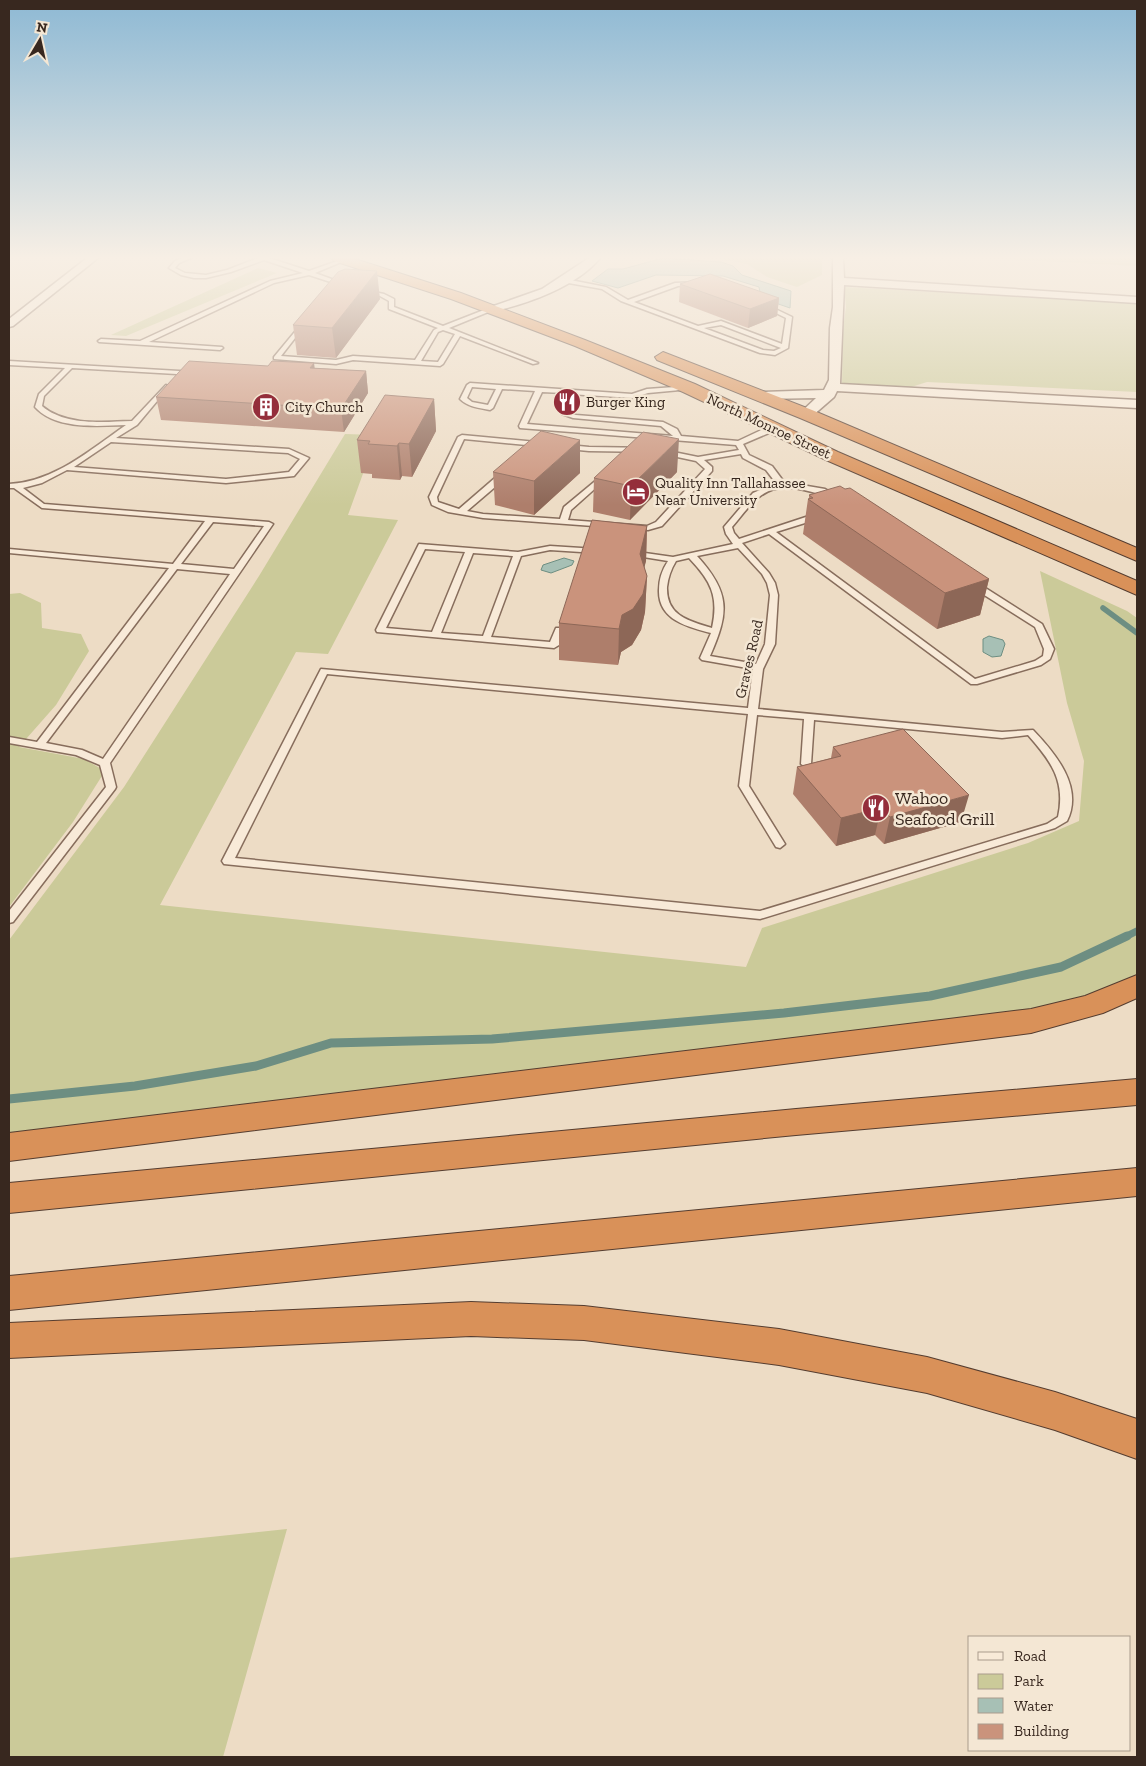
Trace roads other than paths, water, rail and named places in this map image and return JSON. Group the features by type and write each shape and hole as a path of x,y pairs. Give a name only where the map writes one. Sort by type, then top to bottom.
{"highway":[{"name":"North Monroe Street","path":"569,340 689,388 773,428 1081,566 1137,589"},
{"name":"North Monroe Street","path":"647,351 806,414 1130,552"},
{"path":"689,388 777,412 806,414"},
{"path":"773,428 794,429 814,434 1013,521 1130,552"},
{"path":"1081,566 1137,604"},
{"path":"9,1147 1031,1021 1092,1004 1137,986"},
{"path":"9,1198 796,1122 1137,1092"},
{"path":"9,1293 1137,1182"},
{"path":"9,1341 470,1319 584,1323 779,1347 927,1375 1055,1411 1137,1439"}],"street":[{"path":"806,414 831,390 836,340"},
{"path":"761,396 831,390 1137,404"}],"lane":[{"path":"142,343 148,340"},
{"path":"291,340 276,358 336,362 353,358 440,364 454,340"},
{"path":"417,362 430,340"},
{"path":"475,340 535,363"},
{"path":"731,340 762,352 775,353 785,347"},
{"path":"767,340 785,347"},
{"path":"785,347 786,340"},
{"path":"101,341 220,348"},
{"path":"9,363 199,374"},
{"path":"71,366 41,395 38,407 44,414 88,422 134,423"},
{"path":"13,487 45,480 134,423 179,372"},
{"path":"647,391 658,375"},
{"path":"500,387 490,408 470,404 463,399 470,385 567,391 633,396 647,391 689,388"},
{"path":"539,390 523,426 739,443 773,428"},
{"path":"567,391 560,408 564,414 575,417 663,424 674,431 679,438"},
{"path":"698,459 708,469 659,524 648,528 483,516 461,512 435,503 433,497 462,438 589,449 654,450 698,459 742,452 769,468 781,484"},
{"path":"64,468 226,481 291,474 305,458 289,451 108,440"},
{"path":"739,443 742,452"},
{"path":"532,450 539,444"},
{"path":"624,457 632,450"},
{"path":"461,512 510,468"},
{"path":"563,522 567,509 610,470"},
{"path":"737,543 730,534 728,527 756,495 781,484 822,491 839,499"},
{"path":"9,918 111,788 105,763 270,524 42,506 13,487"},
{"path":"620,552 673,559 737,543 824,514"},
{"path":"40,746 210,520"},
{"path":"770,531 974,682 1038,664 1047,657 1049,649 1039,626 966,579"},
{"name":"Graves Road","path":"737,543 765,573 772,583 774,595 770,644 759,667 752,711 744,786 780,844"},
{"path":"559,630 554,645 380,630 422,546 518,554 550,548 610,552"},
{"path":"435,635 470,550"},
{"path":"9,551 236,572"},
{"path":"486,639 518,554"},
{"path":"691,555 706,570 715,585 721,602 717,632 705,658 759,667"},
{"path":"673,559 665,572 661,597 665,608 677,618 717,632"},
{"path":"324,671 809,717 1002,735 1030,732 1050,754 1063,774 1067,806 1063,819 1051,826 760,915 228,861 324,671"},
{"path":"806,764 809,717"},
{"path":"9,740 78,752 105,763"}],"water":[{"path":"564,558 574,561 572,565 551,573 541,570 543,565"},
{"path":"989,636 1003,640 1005,644 1001,656 992,657 983,652 983,639"}],"waterway":[{"path":"1103,608 1137,633"},
{"path":"1127,936 1137,931"},
{"path":"9,1099 135,1086 256,1066 331,1043 492,1039 784,1013 930,996 1061,967 1127,936"}],"place":[{"name":"Burger King","path":"567,402"},
{"name":"City Church","path":"266,407"},
{"name":"Quality Inn Tallahassee Near University","path":"636,492"},
{"name":"Wahoo Seafood Grill","path":"876,808"}]}
